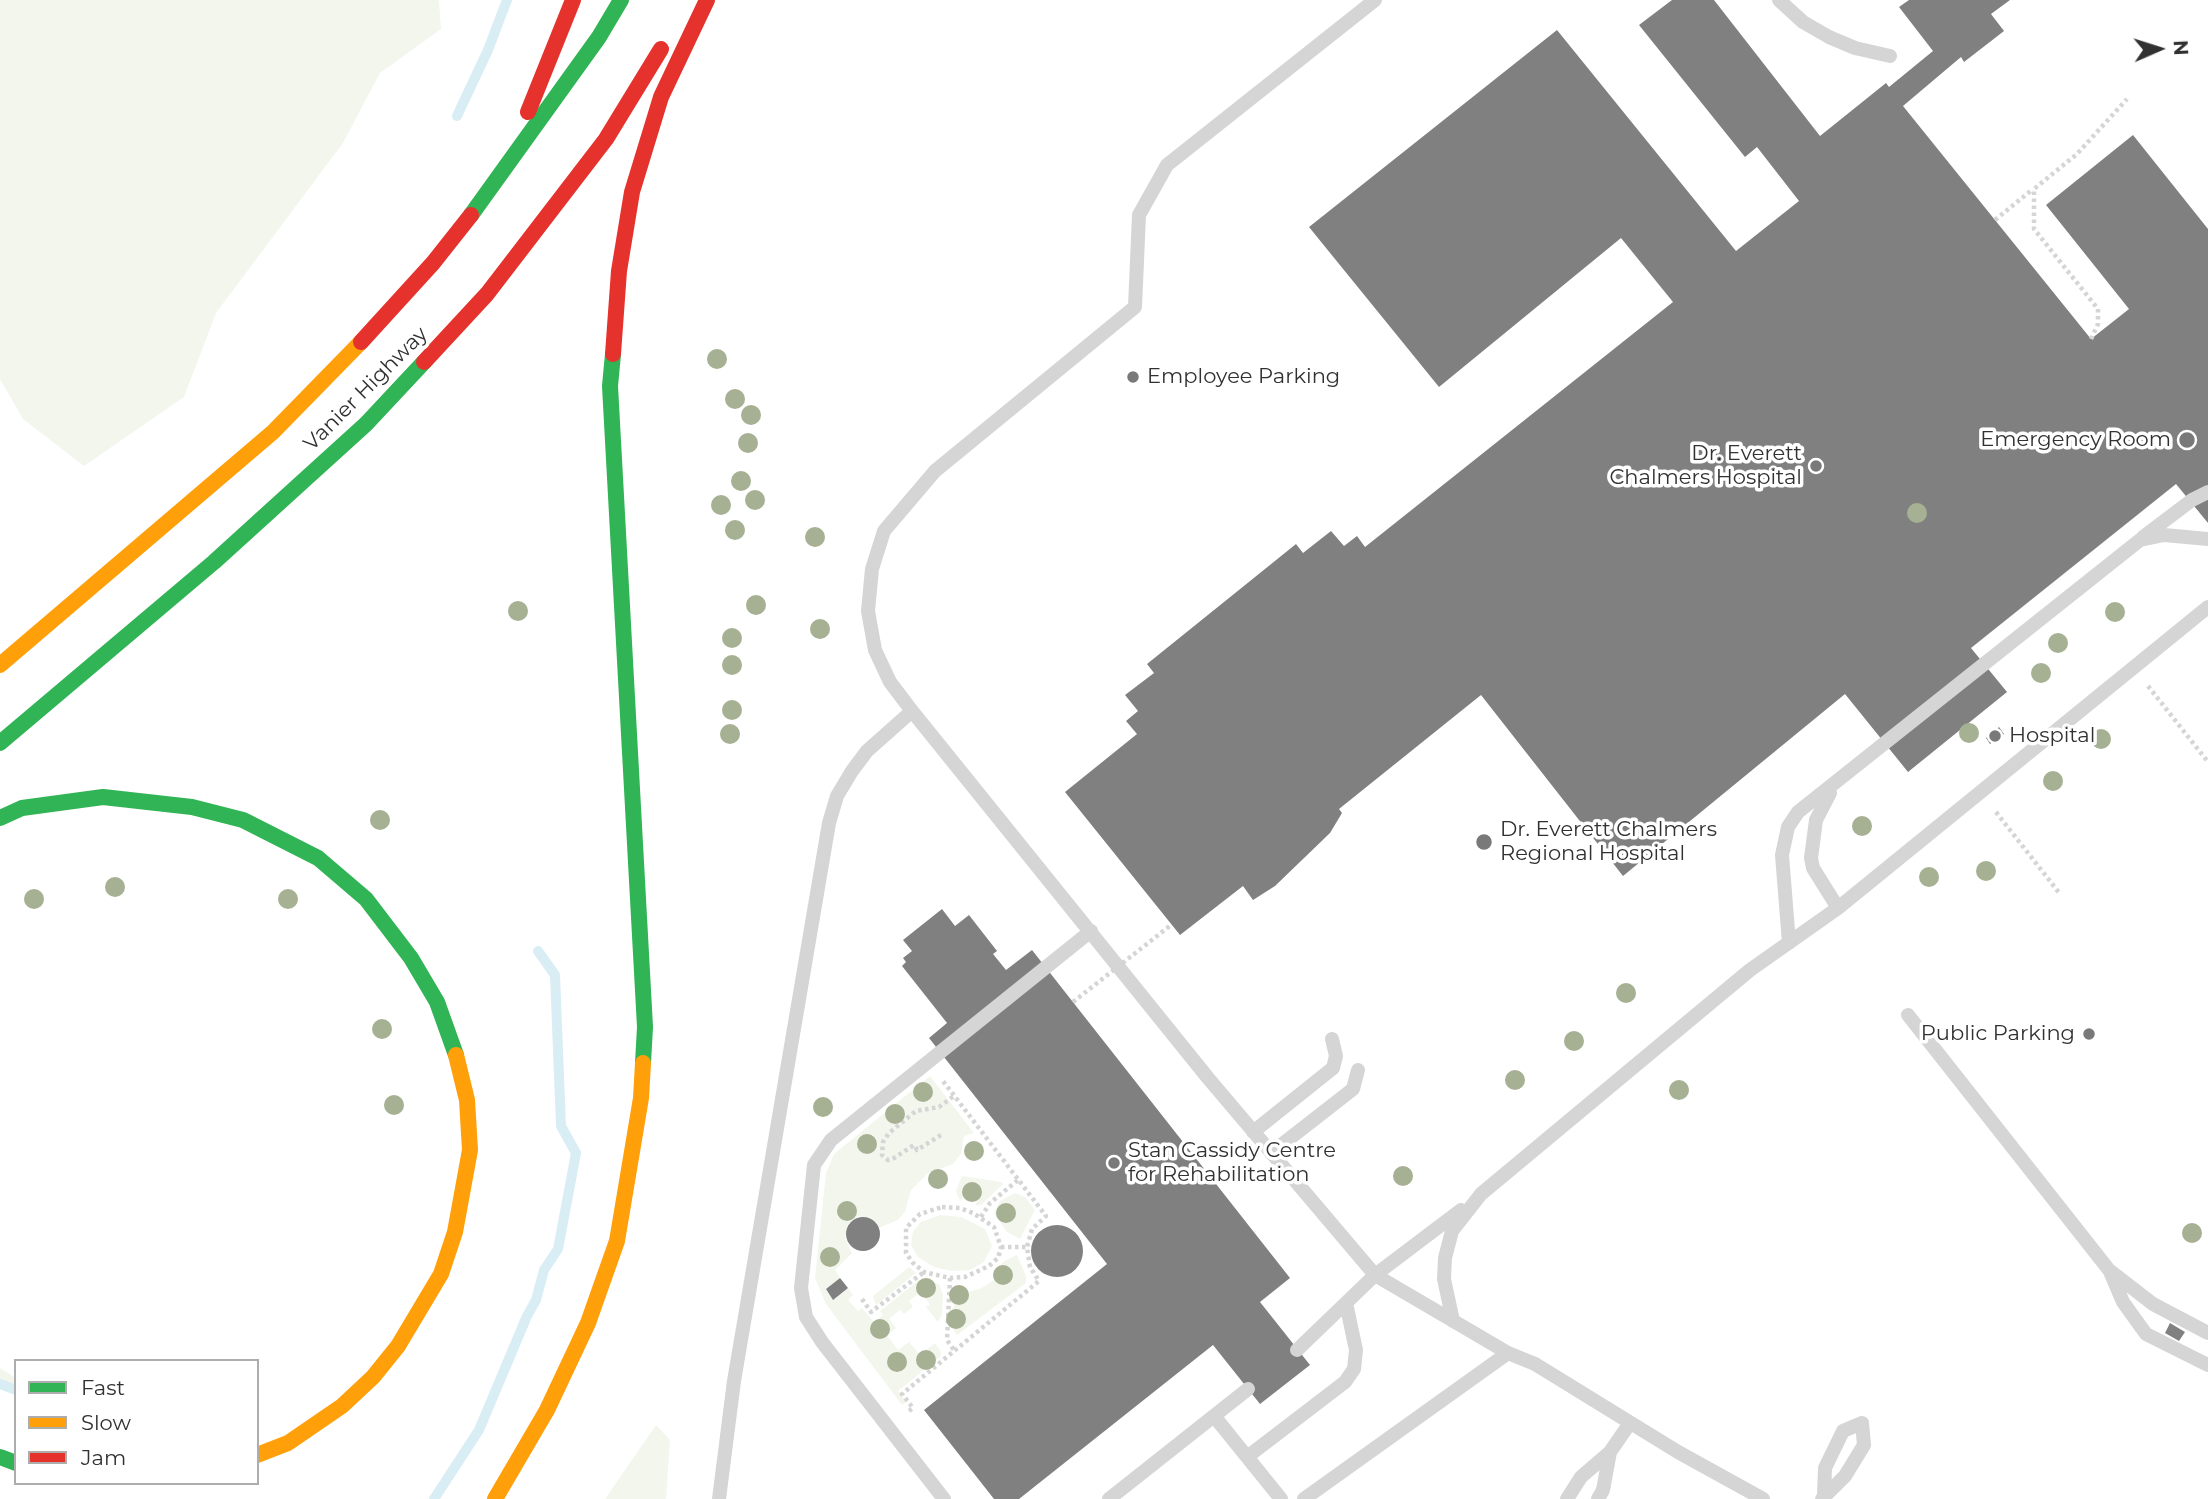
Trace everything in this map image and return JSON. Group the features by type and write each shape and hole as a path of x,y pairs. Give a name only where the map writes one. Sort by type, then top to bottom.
{"highway":[{"path":"504,172 573,0"},
{"name":"Vanier Highway","path":"0,665 273,432 433,263 504,172 599,37 621,0"},
{"name":"Vanier Highway","path":"0,743 214,562 366,424 487,294 606,139 691,0"},
{"path":"495,1499 547,1410 588,1323 617,1241 632,1163 641,1098 645,1027 610,386 619,271 632,192 661,97 707,0"},
{"path":"0,818 22,808 103,797 192,807 243,820 318,858 366,899 411,958 437,1002 455,1051 467,1100 470,1150 456,1232 441,1274 398,1346 373,1377 342,1406 288,1443 259,1454"}],"lane":[{"path":"1375,0 1167,165 1139,215 1135,307 935,471 884,531 872,569 868,611 875,650 890,682 912,711 1270,1153 1375,1275 1508,1353 1535,1364 1630,1423 1763,1499"},
{"path":"1779,0 1803,22 1829,37 1855,48 1890,56"},
{"path":"1789,943 1782,855 1784,838 1798,812 1838,783 2140,540 2192,500 2208,492"},
{"path":"2140,540 2164,536 2208,539"},
{"path":"1297,1350 1375,1275 1482,1194 1750,970 1838,908 2208,607"},
{"path":"719,1499 734,1381 829,823 837,796 852,771 867,751 912,711"},
{"path":"1838,783 1823,803 1810,847 1813,868 1838,908"},
{"path":"944,1499 822,1342 802,1303 801,1288 814,1165 831,1140 1091,931"},
{"path":"1908,1016 2109,1270 2153,1304 2208,1333"},
{"path":"1253,1132 1334,1068 1336,1056 1332,1039"},
{"path":"1270,1153 1353,1089 1358,1070"},
{"path":"1453,1321 1444,1279 1445,1258 1452,1231 1482,1194"},
{"path":"2109,1270 2123,1302 2146,1334 2208,1365"},
{"path":"1247,1457 1345,1382 1349,1376 1356,1350 1346,1303"},
{"path":"1304,1499 1508,1353"},
{"path":"1109,1499 1248,1389"},
{"path":"1214,1416 1281,1499"},
{"path":"1567,1499 1581,1477 1610,1452 1630,1423"},
{"path":"1598,1499 1603,1490 1610,1452"}],"path":[{"path":"1996,220 2077,154 2127,99"},
{"path":"2034,189 2034,229 2098,309 2098,324 2091,339"},
{"path":"2147,686 2208,762"},
{"path":"1993,808 2060,894"},
{"path":"1073,1002 1171,925"},
{"path":"888,1427 913,1408 902,1394 1039,1281 1030,1267 1027,1247 1032,1229 1046,1216 936,1072"},
{"path":"941,1135 917,1150 914,1145 894,1158 886,1158 881,1150 889,1133 916,1111 939,1107 954,1096"},
{"path":"981,1217 990,1203 1018,1180"},
{"path":"942,1208 960,1208 981,1217 993,1227 1001,1247 998,1258 980,1273 950,1278 924,1272 906,1252 905,1228 912,1220 942,1208"},
{"path":"1001,1247 1027,1247"},
{"path":"862,1299 871,1312 924,1272"},
{"path":"950,1278 947,1340 954,1350"}],"shaded area":[{"path":"0,0 439,0 441,29 380,73 343,143 216,313 184,397 84,466 23,419 0,379"},
{"path":"930,1076 974,1133 964,1136 961,1154 953,1164 928,1173 911,1190 905,1212 898,1220 878,1228 872,1219 858,1216 848,1224 845,1237 852,1253 835,1270 840,1278 826,1289 834,1299 848,1288 853,1295 848,1300 858,1311 862,1308 874,1322 883,1315 880,1311 919,1280 939,1284 943,1295 942,1314 938,1322 926,1307 930,1304 920,1292 909,1301 913,1307 904,1314 900,1310 889,1319 896,1328 887,1335 898,1350 909,1342 920,1355 935,1343 941,1352 940,1357 898,1391 906,1402 902,1405 826,1304 815,1278 826,1173 834,1154"},
{"path":"962,1176 1003,1184 981,1205 975,1206 978,1199 963,1194 961,1201 958,1197 956,1191"},
{"path":"1015,1193 1025,1197 1035,1210 1020,1239 1007,1232 994,1213 1000,1201"},
{"path":"940,1215 961,1217 985,1229 992,1246 984,1262 970,1270 951,1271 934,1267 918,1257 911,1245 913,1231 921,1222"},
{"path":"1017,1255 1026,1276 1026,1283 957,1335 953,1329 954,1291 961,1285 968,1292 982,1288 998,1277 996,1270 1004,1261"},
{"path":"909,1267 916,1273 876,1305 873,1296"},
{"path":"0,1368 14,1377 14,1389 0,1384"},
{"path":"656,1425 670,1440 666,1499 605,1499"}],"building":[{"name":"Dr. Everett Chalmers Hospital","path":"1672,0 1714,0 1820,136 1886,83 1889,87 1933,51 1899,7 1909,0 2010,0 1991,14 2004,31 1964,62 1961,57 1903,106 2091,339 2129,309 2046,205 2133,135 2208,229 2208,523 2176,484 1971,648 2007,692 1908,772 1845,694 1623,876 1481,695 1339,809 1342,813 1330,833 1275,886 1253,900 1243,886 1180,935 1065,792 1137,734 1126,721 1138,711 1125,695 1154,673 1147,664 1296,544 1303,553 1331,531 1344,546 1357,536 1365,547 1673,302 1621,238 1439,387 1309,227 1557,30 1736,251 1799,201 1757,147 1745,157 1639,25"},
{"path":"1999,727 2004,734 1990,744 1986,738"},
{"name":"Stan Cassidy Centre for Rehabilitation","path":"942,909 955,926 969,915 997,951 993,954 1006,970 1032,950 1290,1278 1260,1302 1310,1365 1260,1404 1213,1345 1019,1499 994,1499 924,1410 1107,1264 929,1038 947,1023 902,966 906,962 903,958 912,951 903,940"},
{"path":"863,1217 875,1222 880,1234 875,1246 863,1251 851,1246 846,1234 851,1222"},
{"path":"1057,1225 1067,1227 1075,1233 1081,1241 1081,1261 1075,1269 1067,1275 1057,1277 1047,1275 1039,1269 1033,1261 1031,1251 1033,1241 1039,1233 1047,1227"},
{"path":"840,1278 848,1288 833,1300 826,1289"},
{"path":"2170,1323 2185,1332 2179,1341 2165,1333"}],"waterway":[{"path":"457,116 488,50 507,0"},
{"path":"434,1499 479,1430 536,1300 544,1270 558,1249 576,1153 561,1126 555,975 538,951"},
{"path":"0,1384 14,1389"}],"traffic: fast":[{"path":"471,215 599,37 621,0"},
{"path":"613,354 610,386 645,1027 643,1063"},
{"path":"0,743 214,562 366,424 424,362"},
{"path":"0,818 22,808 103,797 192,807 243,820 318,858 366,899 411,958 437,1002 456,1055"},
{"path":"0,1457 14,1462"}],"traffic: slow":[{"path":"0,665 273,432 361,342"},
{"path":"259,1454 288,1443 342,1406 373,1377 398,1346 441,1274 455,1232 470,1150 467,1100 456,1055"},
{"path":"495,1499 547,1410 588,1323 617,1241 641,1098 643,1063"}],"traffic: jam":[{"path":"528,112 573,0"},
{"path":"613,354 619,271 632,192 661,97 707,0"},
{"path":"424,362 487,294 606,139 661,49"},
{"path":"361,342 433,263 471,215"}],"place":[{"name":"Employee Parking","path":"1133,377"},
{"name":"Emergency Room","path":"2187,440"},
{"name":"Dr. Everett Chalmers Hospital","path":"1816,466"},
{"name":"Hospital","path":"1995,736"},
{"name":"Dr. Everett Chalmers Regional Hospital","path":"1484,842"},
{"name":"Public Parking","path":"2089,1034"},
{"name":"Stan Cassidy Centre for Rehabilitation","path":"1114,1163"}]}
